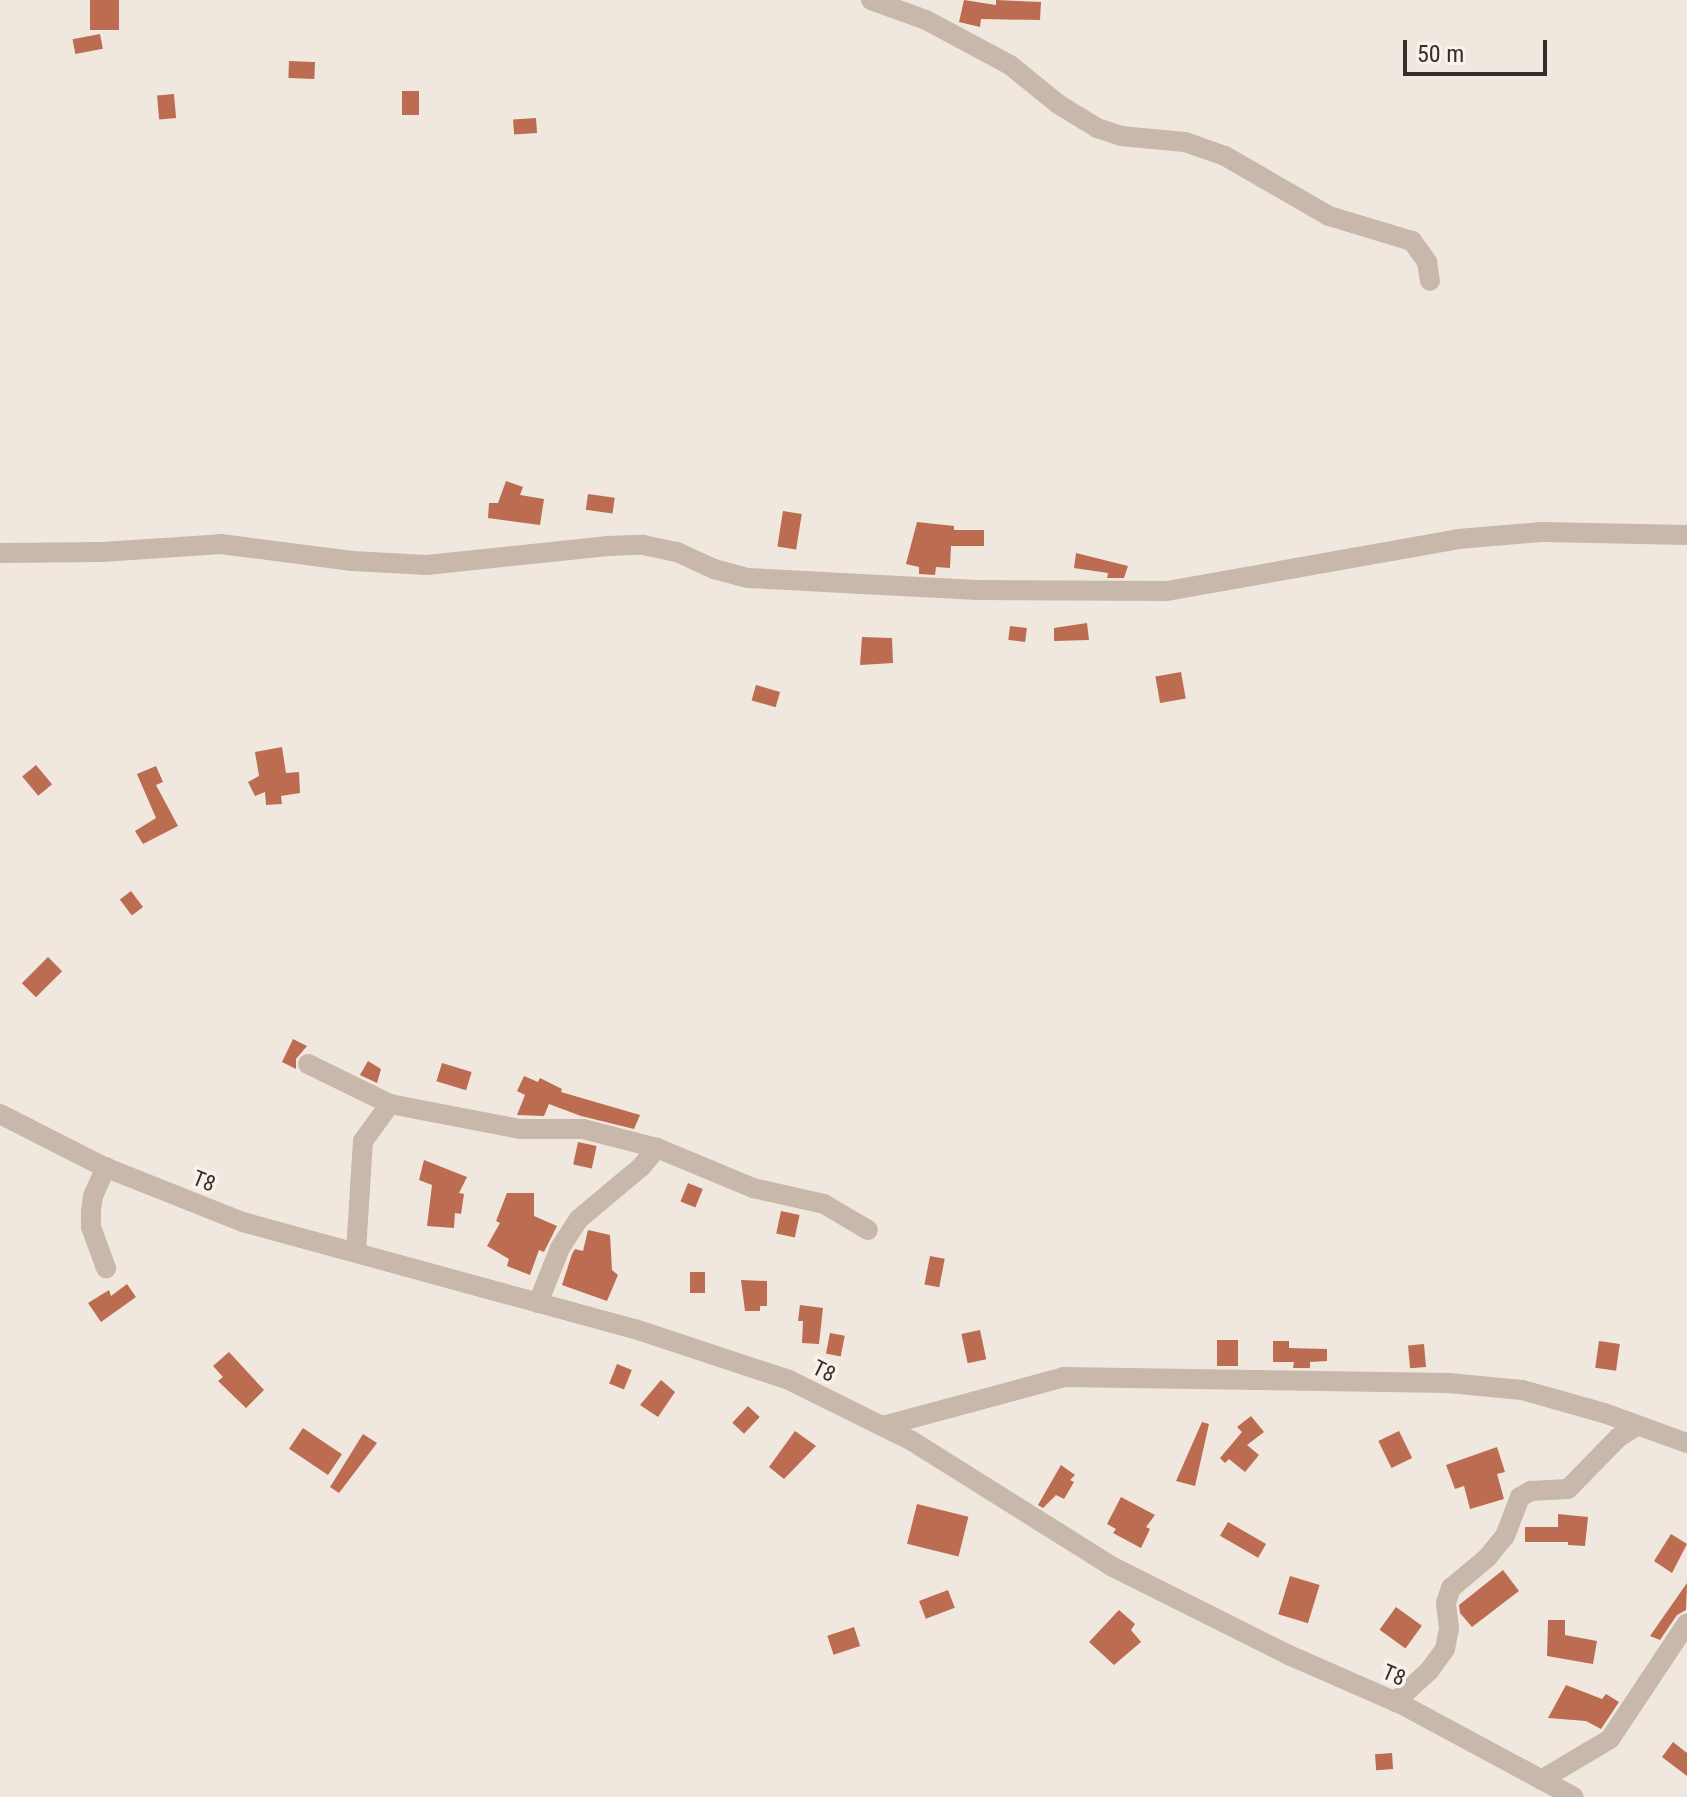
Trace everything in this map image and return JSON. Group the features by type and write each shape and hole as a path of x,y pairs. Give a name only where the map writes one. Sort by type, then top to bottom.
{"street":[{"path":"871,0 926,20 1010,65 1058,104 1097,128 1121,136 1185,142 1225,156 1329,216 1412,241 1427,262 1430,281"},
{"path":"0,553 102,552 209,544 352,561 427,565 643,545 677,552 714,569 748,578 977,590 1167,591 1458,539 1542,532 1687,535"},
{"path":"308,1064 390,1104 520,1129 583,1129 657,1148 753,1188 824,1204 868,1230"},
{"path":"356,1252 363,1141 390,1104"},
{"name":"T8","path":"0,1114 106,1167 243,1222 686,1344 789,1380 883,1426 971,1475 1111,1566 1291,1656 1395,1702 1574,1797"},
{"path":"538,1303 560,1248 579,1219 641,1167 657,1148"},
{"path":"106,1167 93,1196 91,1227 106,1268"},
{"path":"883,1426 1037,1382 1094,1375 1270,1383 1464,1384 1522,1390 1687,1443"},
{"path":"1395,1702 1429,1671 1445,1649 1449,1638 1446,1603 1451,1588 1487,1558 1505,1536 1520,1497 1531,1491 1568,1489 1619,1437 1638,1425"},
{"path":"1541,1780 1610,1739 1687,1623"}],"building":[{"path":"90,0 119,0 119,30 90,30"},
{"path":"964,0 996,5 996,0 1041,2 1040,20 981,19 980,27 959,22"},
{"path":"100,34 103,49 75,54 73,39"},
{"path":"289,61 315,62 314,79 288,78"},
{"path":"402,91 419,91 419,115 402,115"},
{"path":"174,94 176,118 159,119 157,95"},
{"path":"536,118 537,133 514,135 513,120"},
{"path":"506,481 523,487 520,495 544,499 540,525 488,518 489,503 498,503"},
{"path":"588,494 615,498 613,514 586,510"},
{"path":"783,511 802,514 796,550 777,547"},
{"path":"917,522 954,526 954,530 984,530 984,546 951,546 950,568 936,567 935,575 919,574 919,567 906,564"},
{"path":"1076,553 1128,566 1124,578 1107,578 1108,573 1074,568"},
{"path":"1087,623 1089,640 1054,641 1054,628"},
{"path":"1010,626 1027,628 1025,642 1008,640"},
{"path":"862,637 892,638 893,663 860,665"},
{"path":"1181,672 1186,699 1160,703 1155,677"},
{"path":"756,685 780,692 776,707 752,700"},
{"path":"282,747 286,773 299,772 300,793 281,796 282,804 266,805 265,792 255,796 248,782 259,776 255,752"},
{"path":"36,765 52,784 38,796 22,777"},
{"path":"156,766 163,782 156,785 178,826 143,844 135,831 156,818 137,774"},
{"path":"131,891 143,907 132,915 120,899"},
{"path":"48,957 62,971 36,997 22,983"},
{"path":"293,1039 307,1046 296,1059 296,1069 282,1062"},
{"path":"368,1061 381,1069 377,1083 360,1075"},
{"path":"442,1063 472,1072 466,1090 436,1081"},
{"path":"524,1076 538,1082 540,1078 562,1089 561,1092 640,1115 634,1129 581,1116 549,1104 544,1116 517,1115 525,1095 517,1091"},
{"path":"578,1142 597,1146 592,1168 573,1164"},
{"path":"424,1160 467,1177 459,1193 464,1194 461,1214 455,1213 454,1228 427,1226 432,1185 419,1180"},
{"path":"688,1183 703,1189 695,1208 681,1202"},
{"path":"507,1193 534,1193 534,1216 557,1226 544,1252 539,1250 530,1275 507,1266 509,1259 487,1246 500,1223 496,1221"},
{"path":"781,1211 800,1215 795,1237 776,1233"},
{"path":"588,1230 610,1235 612,1270 618,1275 607,1301 562,1285 575,1249 583,1251"},
{"path":"930,1256 945,1259 939,1287 924,1284"},
{"path":"690,1272 705,1272 705,1293 690,1293"},
{"path":"741,1280 767,1281 767,1306 760,1306 760,1311 745,1311"},
{"path":"127,1284 136,1297 101,1322 88,1303 109,1290 111,1296"},
{"path":"800,1305 823,1308 819,1344 802,1343 803,1321 798,1321"},
{"path":"980,1330 986,1359 968,1363 961,1334"},
{"path":"830,1333 845,1336 841,1356 826,1354"},
{"path":"1217,1340 1238,1340 1238,1366 1217,1366"},
{"path":"1273,1341 1289,1341 1289,1348 1327,1349 1327,1361 1310,1362 1310,1368 1293,1368 1294,1362 1273,1362"},
{"path":"1599,1341 1620,1344 1616,1371 1595,1368"},
{"path":"1424,1344 1426,1367 1410,1368 1408,1345"},
{"path":"229,1352 264,1390 246,1408 218,1381 223,1377 213,1366"},
{"path":"617,1364 632,1370 624,1389 609,1383"},
{"path":"661,1380 675,1392 658,1417 640,1405"},
{"path":"748,1406 760,1417 744,1434 732,1423"},
{"path":"1251,1416 1264,1432 1247,1445 1259,1455 1245,1472 1229,1459 1225,1463 1220,1458 1242,1432 1237,1427"},
{"path":"1202,1422 1209,1424 1195,1486 1176,1481"},
{"path":"303,1428 342,1454 328,1475 289,1449"},
{"path":"795,1431 816,1446 784,1479 769,1467"},
{"path":"1399,1431 1412,1458 1391,1468 1378,1441"},
{"path":"363,1434 377,1443 339,1493 330,1487"},
{"path":"1497,1447 1505,1472 1497,1474 1504,1499 1470,1509 1464,1486 1455,1489 1446,1465"},
{"path":"1061,1465 1075,1475 1070,1480 1074,1482 1064,1499 1056,1495 1043,1508 1038,1505"},
{"path":"1121,1497 1155,1515 1146,1527 1150,1529 1141,1548 1113,1533 1116,1529 1107,1524"},
{"path":"917,1504 968,1517 959,1557 907,1544"},
{"path":"1558,1514 1588,1517 1585,1546 1568,1545 1568,1542 1525,1542 1525,1527 1558,1527"},
{"path":"1228,1522 1266,1544 1258,1558 1220,1536"},
{"path":"1671,1534 1687,1544 1672,1573 1654,1561"},
{"path":"1503,1570 1519,1591 1472,1627 1460,1613 1459,1605"},
{"path":"1290,1576 1320,1585 1308,1623 1278,1614"},
{"path":"1687,1583 1686,1610 1677,1615 1660,1640 1650,1636"},
{"path":"948,1590 955,1608 926,1619 919,1601"},
{"path":"1396,1607 1422,1626 1405,1648 1380,1630"},
{"path":"1119,1610 1135,1624 1131,1630 1141,1642 1114,1665 1089,1642"},
{"path":"1548,1620 1565,1620 1565,1635 1597,1641 1593,1664 1547,1656"},
{"path":"854,1627 860,1646 834,1655 827,1636"},
{"path":"1566,1685 1602,1699 1606,1694 1619,1702 1601,1729 1586,1721 1548,1718"},
{"path":"1673,1742 1687,1753 1687,1776 1662,1757"},
{"path":"1392,1753 1393,1769 1376,1770 1375,1754"}]}
